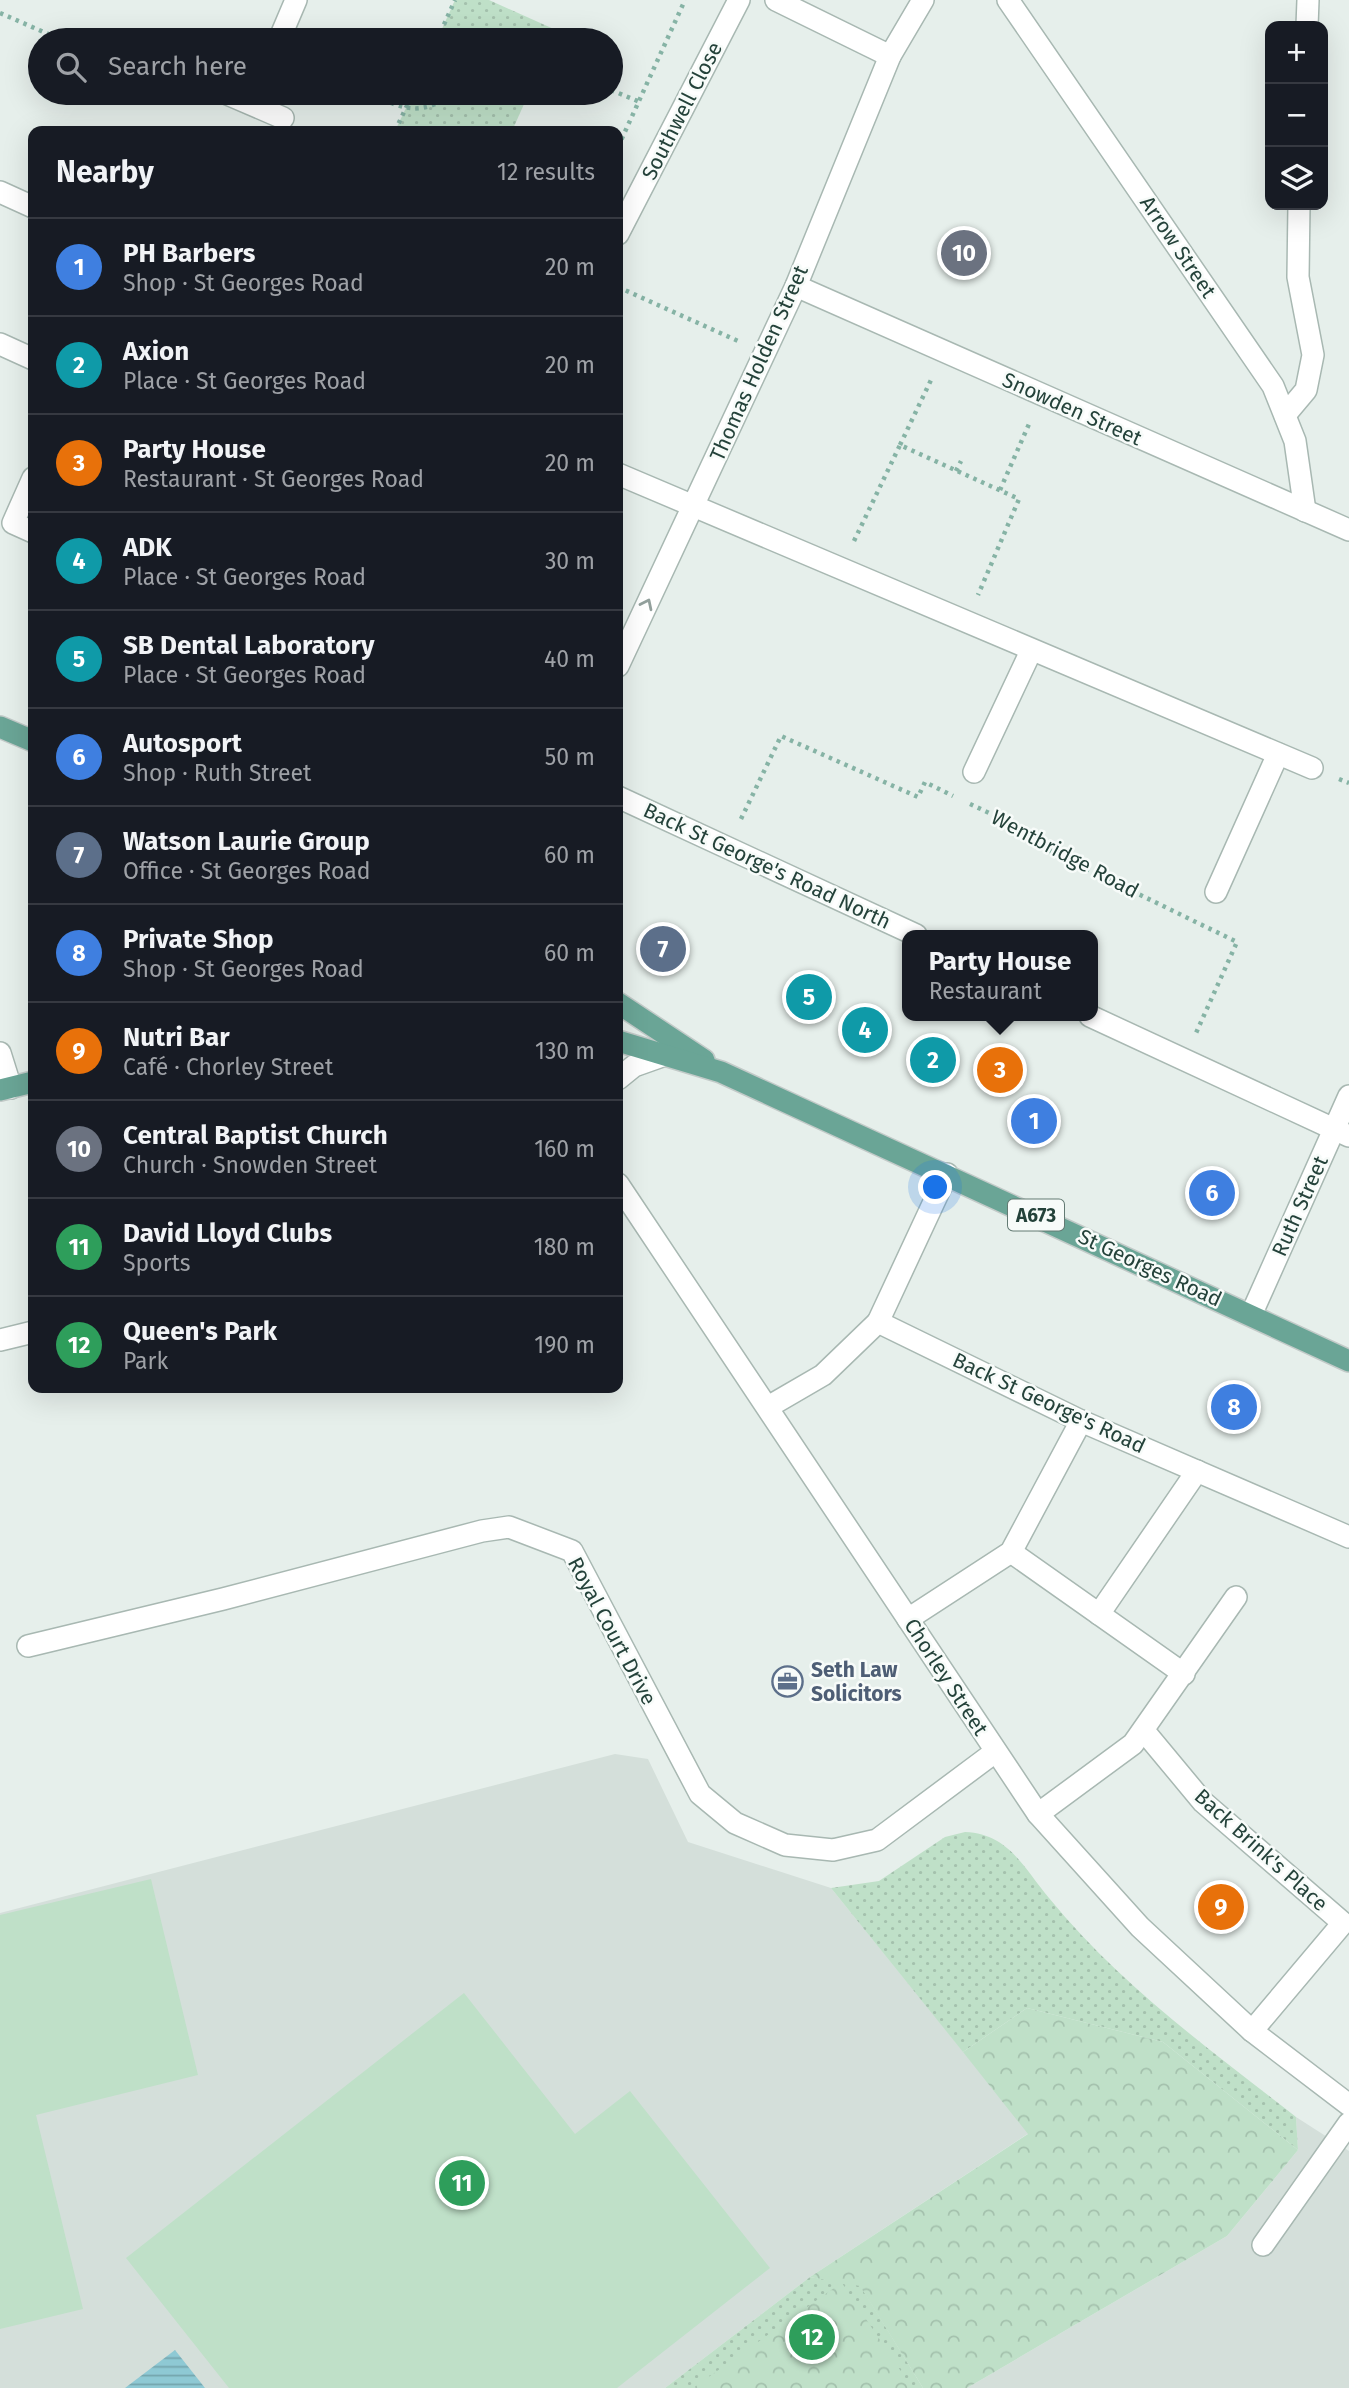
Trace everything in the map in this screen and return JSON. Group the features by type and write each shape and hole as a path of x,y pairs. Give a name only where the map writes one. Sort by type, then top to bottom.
{"main road":[{"path":"0,727 28,739"},
{"name":"St Georges Road","path":"623,1006 721,1072"},
{"name":"St Georges Road","path":"623,1042 721,1072 1349,1361"},
{"path":"6,1089 28,1083"}],"street":[{"path":"284,28 296,0"},
{"name":"Southwell Close","path":"623,218 739,0"},
{"path":"776,0 890,56 923,0"},
{"name":"Arrow Street","path":"1009,0 1273,386 1295,441 1305,512"},
{"path":"1307,21 1308,0"},
{"name":"Thomas Holden Street","path":"623,655 796,286 890,56"},
{"path":"264,105 284,118"},
{"path":"0,192 28,205"},
{"path":"1285,415 1306,390 1313,355 1298,277 1299,210"},
{"name":"Snowden Street","path":"796,286 1349,530"},
{"path":"0,344 28,357"},
{"path":"623,476 1312,768"},
{"path":"28,489 13,523 28,530"},
{"path":"974,772 1031,651"},
{"path":"1216,892 1278,754"},
{"name":"Back St George's Road North","path":"623,799 905,930"},
{"path":"1098,1020 1342,1133"},
{"path":"0,1053 6,1089"},
{"path":"623,1075 634,1066 665,1055"},
{"name":"Ruth Street","path":"1251,1315 1342,1133 1349,1097"},
{"path":"768,1408 823,1375 878,1322 947,1174"},
{"name":"Chorley Street","path":"623,1191 1038,1814 1140,1927 1252,2031 1349,2105"},
{"name":"Back St George's Road","path":"878,1322 1081,1421 1349,1537"},
{"path":"0,1340 28,1333"},
{"path":"908,1619 1011,1552 1081,1421"},
{"path":"1099,1614 1196,1471"},
{"name":"Royal Court Drive","path":"28,1646 223,1599 482,1531 509,1527 572,1551 700,1794 736,1823 785,1845 833,1850 877,1840 995,1752"},
{"path":"1011,1552 1184,1674"},
{"path":"1038,1814 1133,1744 1236,1598"},
{"name":"Back Brink's Place","path":"1144,1731 1203,1802 1343,1923 1252,2031"},
{"path":"1264,2245 1349,2123"}],"path":[{"path":"442,28 455,0"},
{"path":"623,137 685,0"},
{"path":"0,13 34,28"},
{"path":"623,95 640,102"},
{"path":"396,105 405,109 435,105"},
{"path":"397,126 407,105"},
{"path":"623,289 765,353"},
{"path":"840,570 944,352"},
{"path":"1000,490 1042,395"},
{"path":"900,445 1019,499 966,623"},
{"path":"956,471 961,461"},
{"name":"Wentbridge Road","path":"727,848 781,736 918,797 925,782 1045,839 1050,851 1237,942 1184,1059"}],"shaded area":[{"path":"615,1754 648,1759 688,1842 831,1888 1029,2133 810,2277 665,2388 0,2388 0,1913"},
{"path":"1296,2117 1349,2151 1349,2388 967,2388 1227,2236 1298,2150"}],"green space":[{"path":"455,0 489,0 552,28 442,28"},
{"path":"407,105 524,105 514,126 397,126"},
{"path":"965,1832 993,1839 1014,1854 1076,1930 1135,1987 1296,2117 1298,2150 1163,2042 1027,2008 963,2052 831,1888 879,1881 945,1837"},
{"path":"151,1879 198,2075 36,2115 83,2309 0,2329 0,1915"},
{"path":"464,1993 575,2134 630,2091 770,2268 617,2388 229,2388 126,2258"},
{"path":"1027,2008 1163,2042 1298,2150 1227,2236 967,2388 923,2388 860,2286 842,2283 912,2388 693,2388 841,2283 810,2277 1028,2134 963,2052"},
{"path":"810,2277 860,2285 923,2388 665,2388"}],"water":[{"path":"175,2350 205,2388 125,2388"}],"place":[{"name":"Central Baptist Church","path":"964,253"},
{"name":"Watson Laurie Group","path":"663,949"},
{"name":"SB Dental Laboratory","path":"809,997"},
{"name":"ADK","path":"865,1030"},
{"name":"Axion","path":"933,1060"},
{"name":"Party House","path":"1000,1070"},
{"name":"PH Barbers","path":"1034,1121"},
{"name":"Autosport","path":"1212,1193"},
{"name":"Private Shop","path":"1234,1407"},
{"name":"Seth Law Solicitors","path":"788,1682"},
{"name":"Nutri Bar","path":"1221,1907"},
{"name":"David Lloyd Clubs","path":"462,2183"},
{"name":"Queen's Park","path":"812,2337"}]}
